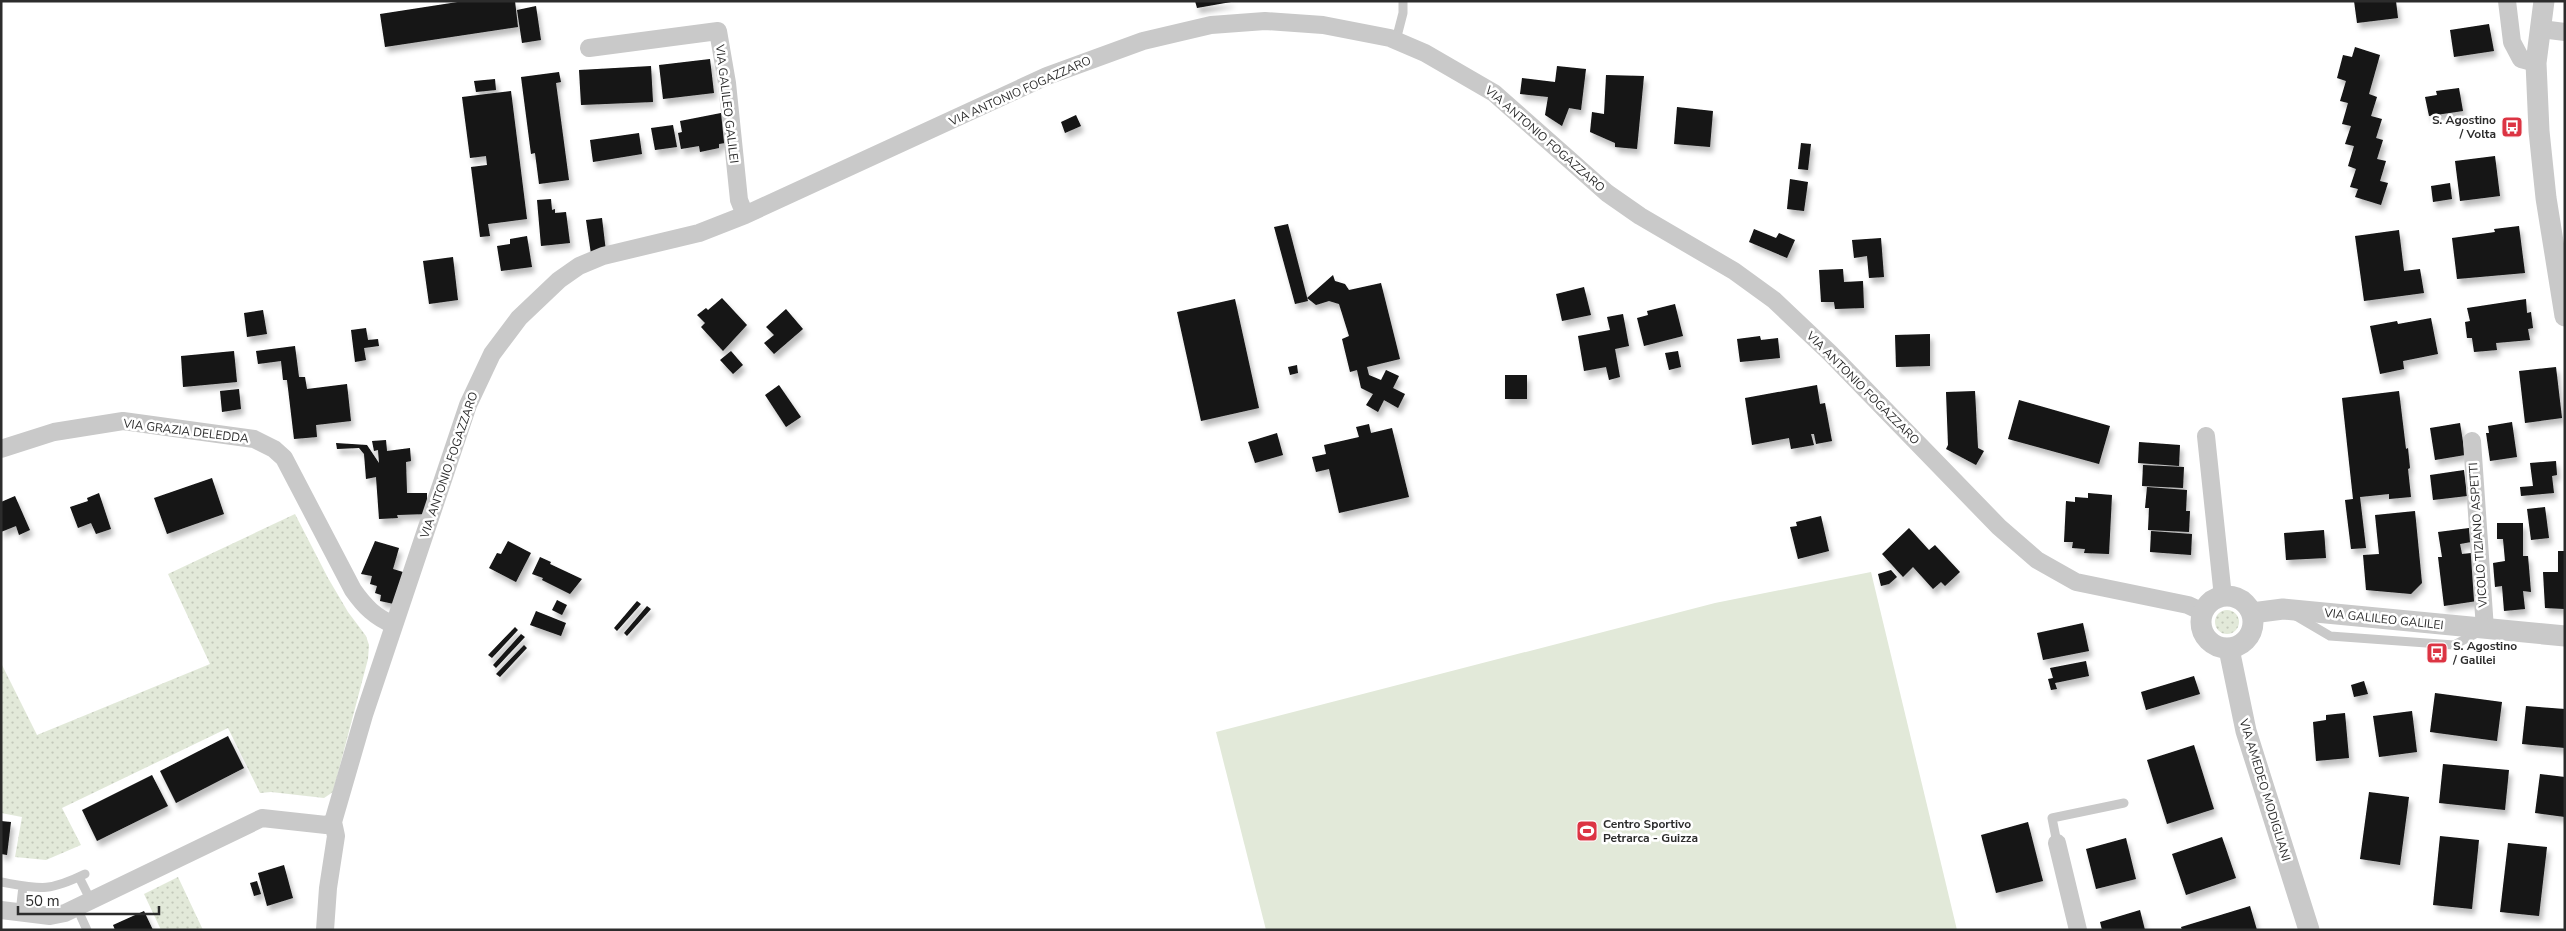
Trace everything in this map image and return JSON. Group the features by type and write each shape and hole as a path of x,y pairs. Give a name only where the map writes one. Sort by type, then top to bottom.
{"street":[{"path":"2507,1 2512,42 2521,59 2536,63"},
{"path":"2544,1 2536,63 2539,131 2545,188 2565,316"},
{"name":"VIA ANTONIO FOGAZZARO","path":"325,930 328,888 336,836 333,822 394,625 468,405 492,354 519,318 559,280 579,266 603,256 698,233 745,215 886,152 1047,76 1143,41 1211,25 1265,21 1323,25 1396,40 1447,64 1494,93 1607,193 1640,216 1734,271 1774,300 1830,353 1999,527 2037,560 2076,582 2188,605 2203,612"},
{"path":"2541,29 2565,32"},
{"name":"VIA GALILEO GALILEI","path":"589,48 718,31 726,83 738,200 745,215"},
{"name":"VIA GRAZIA DELEDDA","path":"1,448 54,432 123,421 254,439 274,448 284,458 353,590 366,608 378,618 394,625"},
{"path":"2206,436 2223,597"},
{"name":"VICOLO TIZIANO ASPETTI","path":"2472,441 2485,629"},
{"path":"2223,597 2238,599 2252,613 2252,626 2249,635 2243,643 2229,649 2217,646 2204,634 2201,625 2203,612 2209,603 2223,597"},
{"name":"VIA GALILEO GALILEI","path":"2252,613 2283,609 2565,636"},
{"name":"VIA AMEDEO MODIGLIANI","path":"2229,649 2246,731 2309,930"},
{"path":"1,910 20,913 52,923 84,905 262,818 326,825 333,822"},
{"path":"2057,843 2078,930"}],"lane":[{"path":"1396,40 1403,13 1403,1"},
{"path":"2057,843 2052,818 2124,803"},
{"path":"1,882 46,889 61,886 82,876 87,930"},
{"path":"20,913 23,886"}],"green space":[{"path":"295,514 328,578 348,612 366,636 369,645 368,659 333,792 324,798 271,792 260,793 228,728 62,808 81,845 46,860 15,857 22,817 1,813 1,663 37,735 210,664 168,574"},
{"name":"Centro Sportivo Petrarca - Guizza","path":"1871,572 1957,930 1266,930 1216,732 1715,603"},
{"path":"2227,610 2232,611 2238,617 2238,627 2232,633 2227,634 2222,633 2216,627 2215,622 2216,617 2222,611"},
{"path":"178,877 203,930 161,930 144,894"}],"building":[{"path":"464,1 515,1 518,27 385,47 380,14"},
{"path":"1195,1 1231,1 1231,2 1197,8"},
{"path":"2354,1 2396,1 2398,18 2357,23"},
{"path":"536,6 541,40 522,43 517,10"},
{"path":"2489,24 2494,51 2454,57 2450,30"},
{"path":"2355,47 2380,55 2369,94 2377,97 2371,116 2382,119 2376,138 2383,140 2377,159 2386,161 2380,181 2388,183 2381,205 2355,197 2358,189 2350,187 2356,169 2348,166 2354,146 2345,144 2351,126 2342,124 2348,103 2340,101 2346,81 2337,78 2343,55 2352,57"},
{"path":"710,59 714,93 663,99 659,65"},
{"path":"651,66 653,102 581,105 579,70"},
{"path":"1557,66 1586,69 1581,110 1569,108 1562,126 1545,115 1548,97 1520,94 1522,78 1555,82"},
{"path":"559,72 561,82 556,83 569,180 539,184 535,153 531,154 521,77"},
{"path":"1606,75 1644,76 1637,149 1615,147 1615,143 1590,132 1592,112 1604,114"},
{"path":"495,79 496,90 476,92 474,81"},
{"path":"2459,88 2463,111 2429,116 2425,97 2437,95 2436,91"},
{"path":"511,91 527,219 488,224 490,236 480,237 471,167 487,165 486,156 470,158 462,97"},
{"path":"1677,107 1713,111 1710,147 1674,144"},
{"path":"726,112 731,142 719,144 719,148 700,152 699,146 681,149 678,133 682,132 680,121"},
{"path":"1076,115 1081,126 1065,133 1061,122"},
{"path":"673,125 677,147 655,150 651,128"},
{"path":"639,133 642,154 593,162 590,140"},
{"path":"1801,143 1811,144 1808,170 1798,169"},
{"path":"2495,156 2500,196 2460,201 2455,161"},
{"path":"1790,179 1808,182 1804,211 1787,209"},
{"path":"2450,183 2452,199 2433,202 2431,186"},
{"path":"551,199 552,210 555,209 555,213 566,212 570,243 541,246 537,200"},
{"path":"602,218 606,252 591,254 586,220"},
{"path":"1288,224 1308,301 1295,304 1274,227"},
{"path":"2519,226 2525,273 2457,279 2452,238 2495,232 2494,229"},
{"path":"1754,229 1776,238 1779,233 1795,240 1787,258 1749,242"},
{"path":"2399,230 2404,271 2420,269 2424,293 2364,301 2355,236"},
{"path":"527,236 532,267 501,271 497,246 510,244 510,239"},
{"path":"1881,238 1884,277 1869,278 1867,256 1854,258 1852,240"},
{"path":"453,257 458,300 429,304 423,261"},
{"path":"1843,269 1844,282 1863,281 1864,308 1835,309 1834,302 1821,302 1819,270"},
{"path":"1333,275 1335,281 1345,284 1349,290 1381,283 1400,359 1367,367 1369,375 1381,380 1386,370 1399,376 1393,388 1405,394 1398,408 1384,400 1378,412 1366,405 1373,394 1361,388 1357,370 1350,372 1342,339 1349,336 1339,304 1329,301 1316,305 1307,298"},
{"path":"1584,287 1591,315 1562,321 1556,294"},
{"path":"722,298 747,325 723,351 701,327 705,323 697,315 706,308 708,310"},
{"path":"1235,299 1259,408 1201,421 1177,312"},
{"path":"2526,299 2527,313 2531,312 2533,328 2528,329 2530,340 2496,343 2497,350 2474,352 2472,338 2467,338 2465,322 2470,321 2467,308"},
{"path":"1675,304 1683,336 1644,346 1637,318 1648,315 1647,311"},
{"path":"786,309 803,329 774,354 764,343 774,335 766,327"},
{"path":"263,310 267,334 247,337 244,313"},
{"path":"1623,314 1629,346 1615,349 1620,377 1609,380 1606,367 1584,371 1578,336 1610,330 1607,317"},
{"path":"2431,318 2438,354 2403,361 2404,369 2380,374 2370,326 2397,321 2398,324"},
{"path":"366,328 368,340 378,339 379,346 364,348 366,360 355,362 351,330"},
{"path":"1930,334 1930,366 1896,367 1895,335"},
{"path":"1760,336 1761,340 1778,338 1780,358 1740,362 1737,339"},
{"path":"295,346 299,377 305,377 307,389 347,384 351,421 316,425 317,437 294,439 287,380 283,380 281,361 258,364 256,351"},
{"path":"234,351 237,382 183,387 181,356"},
{"path":"731,351 743,365 733,374 720,360"},
{"path":"1678,351 1681,367 1669,370 1665,353"},
{"path":"1297,365 1298,373 1290,375 1288,367"},
{"path":"2556,367 2562,418 2525,423 2519,371"},
{"path":"1505,375 1527,375 1527,399 1505,399"},
{"path":"779,385 801,417 786,427 765,395"},
{"path":"1817,385 1820,404 1825,403 1832,441 1816,444 1814,434 1811,434 1814,445 1791,449 1789,438 1752,445 1745,398"},
{"path":"239,389 241,409 222,412 220,391"},
{"path":"1975,391 1978,448 1984,451 1976,465 1946,449 1948,445 1946,392"},
{"path":"2399,391 2406,449 2408,448 2411,497 2389,499 2389,494 2360,497 2366,548 2351,549 2345,500 2353,499 2342,398"},
{"path":"2019,400 2110,426 2099,464 2008,439"},
{"path":"2512,422 2517,457 2490,461 2486,433 2489,433 2488,426"},
{"path":"2460,423 2465,455 2435,460 2430,428"},
{"path":"1369,424 1371,433 1392,428 1409,497 1339,513 1329,469 1316,472 1312,457 1326,454 1324,445 1359,437 1356,427"},
{"path":"1277,433 1283,455 1255,463 1248,442"},
{"path":"386,440 387,451 410,448 411,461 406,462 407,493 427,493 427,514 397,515 398,518 379,519 376,477 366,479 364,454 359,448 337,449 336,443 367,445 379,463 378,450 374,451 372,441"},
{"path":"2139,442 2180,445 2179,466 2138,463"},
{"path":"2556,461 2557,475 2552,476 2554,493 2521,496 2520,487 2533,486 2530,463"},
{"path":"2143,465 2184,467 2183,488 2142,486"},
{"path":"2464,470 2467,496 2433,500 2430,475"},
{"path":"212,478 224,514 167,534 154,498"},
{"path":"2147,487 2187,490 2186,511 2190,511 2189,532 2148,530 2149,508 2145,508"},
{"path":"99,493 111,529 96,534 91,523 78,528 70,507 88,501 87,498"},
{"path":"2088,493 2112,495 2109,554 2084,553 2085,549 2072,548 2073,542 2064,542 2066,501 2075,502 2075,497 2088,498"},
{"path":"15,496 30,530 19,535 16,526 1,532 1,502"},
{"path":"2545,507 2549,538 2531,540 2527,509"},
{"path":"2415,511 2422,583 2411,594 2366,590 2363,555 2379,554 2375,515"},
{"path":"1821,516 1829,551 1798,559 1790,527 1797,526 1796,522"},
{"path":"2497,523 2523,523 2523,556 2528,556 2531,592 2523,591 2525,609 2504,611 2502,586 2495,587 2493,563 2505,561 2503,539 2497,539"},
{"path":"1909,528 1929,550 1935,545 1960,572 1945,586 1941,582 1933,589 1913,567 1903,577 1882,554"},
{"path":"2469,528 2471,542 2460,544 2462,554 2471,553 2477,601 2444,606 2438,557 2442,557 2438,532"},
{"path":"2324,530 2326,558 2286,560 2284,533"},
{"path":"2151,531 2192,534 2191,555 2150,552"},
{"path":"375,541 399,548 393,569 403,572 394,604 380,601 381,595 375,593 377,586 370,584 372,576 361,574"},
{"path":"508,541 531,553 516,582 489,568 497,553 501,554"},
{"path":"2558,551 2565,551 2565,609 2545,608 2543,572 2558,572"},
{"path":"540,557 551,562 550,564 582,579 570,594 542,580 543,578 532,574"},
{"path":"1891,570 1897,577 1889,584 1881,586 1878,574"},
{"path":"557,600 567,605 562,615 552,610"},
{"path":"637,601 641,604 617,631 614,628"},
{"path":"647,606 651,609 627,636 624,633"},
{"path":"536,611 566,623 561,636 530,625"},
{"path":"2083,623 2089,651 2043,660 2037,633"},
{"path":"515,627 518,630 492,658 488,655"},
{"path":"521,634 525,637 496,668 493,665"},
{"path":"524,645 527,648 500,677 496,674"},
{"path":"2086,661 2089,676 2055,683 2057,689 2051,690 2048,679 2053,678 2050,668"},
{"path":"2194,676 2200,694 2146,710 2141,692"},
{"path":"2364,681 2368,694 2354,697 2351,685"},
{"path":"2435,693 2502,702 2497,741 2430,732"},
{"path":"2526,706 2565,709 2565,748 2522,744"},
{"path":"2412,711 2417,752 2379,757 2373,716"},
{"path":"2345,713 2349,758 2316,761 2313,722 2326,720 2326,715"},
{"path":"228,736 244,768 176,803 160,771"},
{"path":"2194,745 2214,809 2167,824 2147,760"},
{"path":"2443,764 2509,770 2505,810 2439,803"},
{"path":"2540,774 2565,777 2565,817 2535,813"},
{"path":"152,775 168,806 97,841 82,810"},
{"path":"2369,792 2409,797 2400,865 2360,859"},
{"path":"1,821 11,822 7,855 1,854"},
{"path":"2028,822 2043,881 1996,893 1981,835"},
{"path":"2440,836 2479,840 2472,909 2433,905"},
{"path":"2222,837 2236,878 2186,895 2172,854"},
{"path":"2126,838 2136,879 2096,889 2086,849"},
{"path":"2508,843 2547,847 2539,916 2500,912"},
{"path":"284,865 293,898 267,906 258,873"},
{"path":"257,881 261,894 254,896 250,883"},
{"path":"2250,906 2257,930 2182,930 2181,927"},
{"path":"2140,910 2145,930 2102,930 2100,922"},
{"path":"144,911 153,930 115,930 113,925"}],"place":[{"name":"S. Agostino / Volta","path":"2512,127"},
{"name":"S. Agostino / Galilei","path":"2437,653"},
{"name":"Centro Sportivo Petrarca - Guizza","path":"1587,831"}]}
